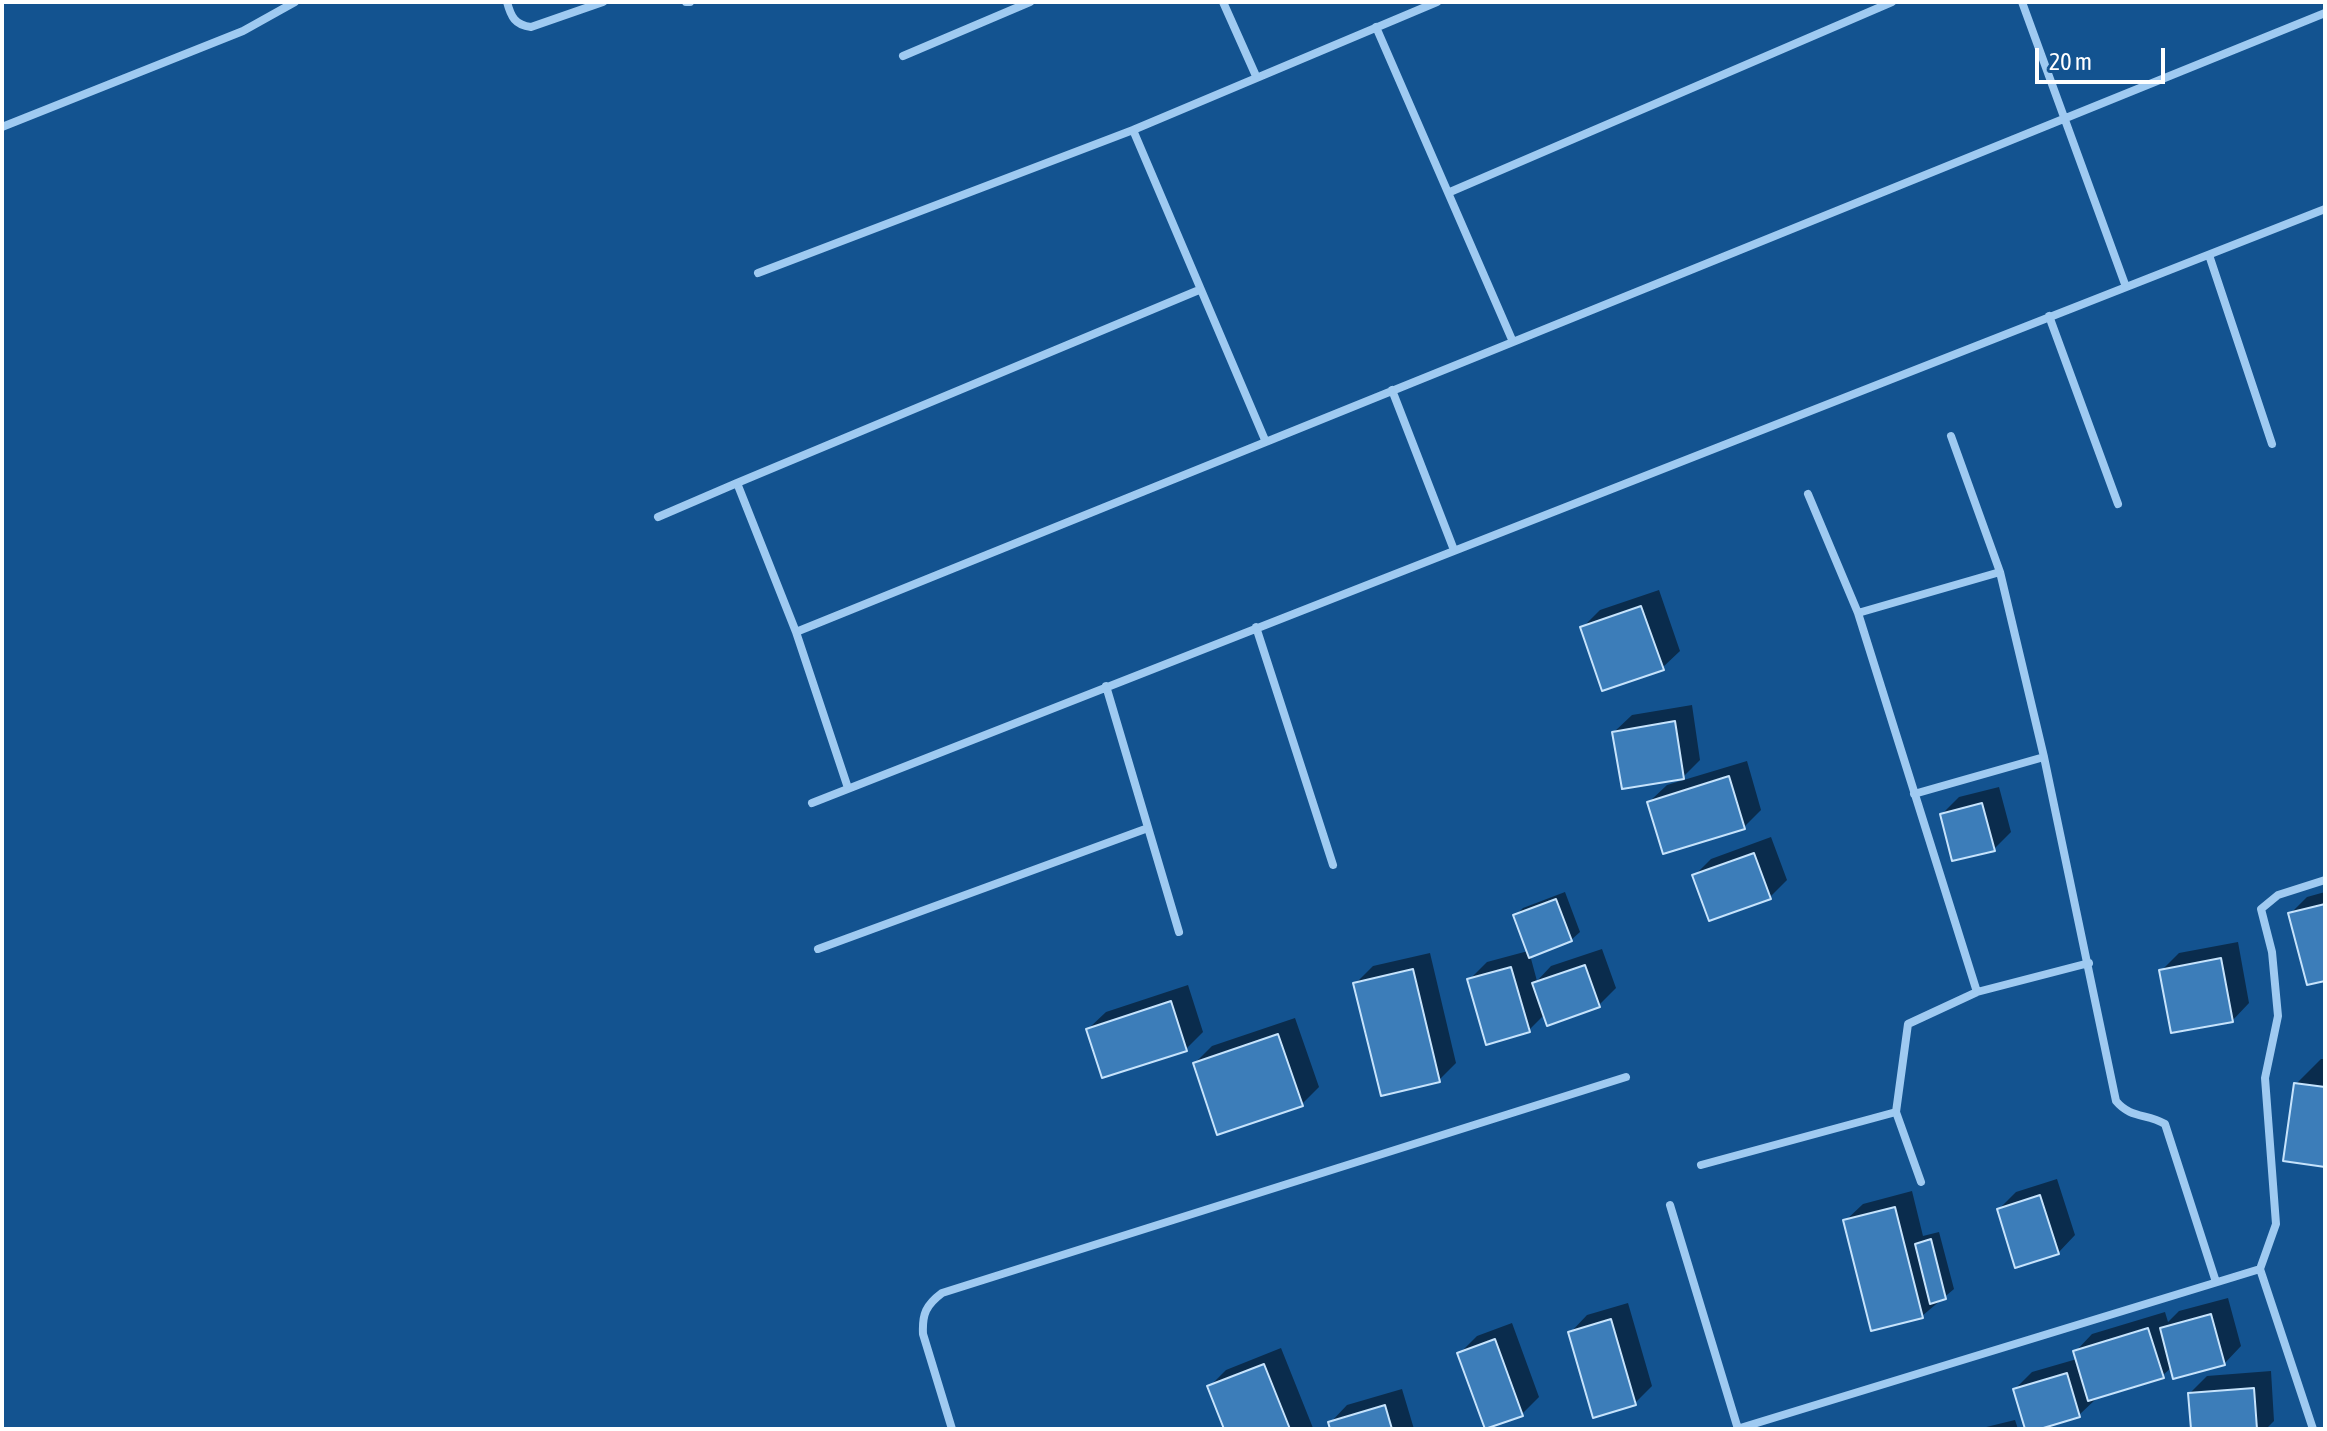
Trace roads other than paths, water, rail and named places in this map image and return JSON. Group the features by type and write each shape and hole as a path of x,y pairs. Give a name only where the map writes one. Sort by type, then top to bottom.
{"street":[{"path":"2,127 243,31 295,2"},
{"path":"507,2 513,19 521,26 531,27 603,2"},
{"path":"903,56 1030,2"},
{"path":"1223,2 1256,76"},
{"path":"758,273 1133,130 1437,2"},
{"path":"1450,192 1892,2"},
{"path":"2022,2 2126,287"},
{"path":"796,632 2325,13"},
{"path":"1376,27 1513,342"},
{"path":"1133,130 1265,440"},
{"path":"812,803 2325,209"},
{"path":"2209,255 2272,444"},
{"path":"658,517 1199,290"},
{"path":"2049,316 2118,504"},
{"path":"1392,390 1454,550"},
{"path":"1951,436 2000,572 2044,757 2116,1101 2124,1110 2165,1124 2216,1282"},
{"path":"737,483 796,632 848,788"},
{"path":"1808,494 1858,613 1977,992"},
{"path":"1858,613 2000,572"},
{"path":"1256,627 1333,865"},
{"path":"1106,686 1179,932"},
{"path":"1914,794 2044,757"},
{"path":"818,949 1148,828"},
{"path":"2313,1429 2260,1269 2276,1224 2265,1078 2278,1016 2272,952 2261,909 2278,895 2325,880"},
{"path":"1921,1182 1896,1112 1908,1024 1977,992 2089,963"},
{"path":"952,1429 923,1334 922,1318 928,1304 942,1293 1626,1077"},
{"path":"1701,1165 1896,1112"},
{"path":"1670,1205 1737,1429 2260,1269"}]}
